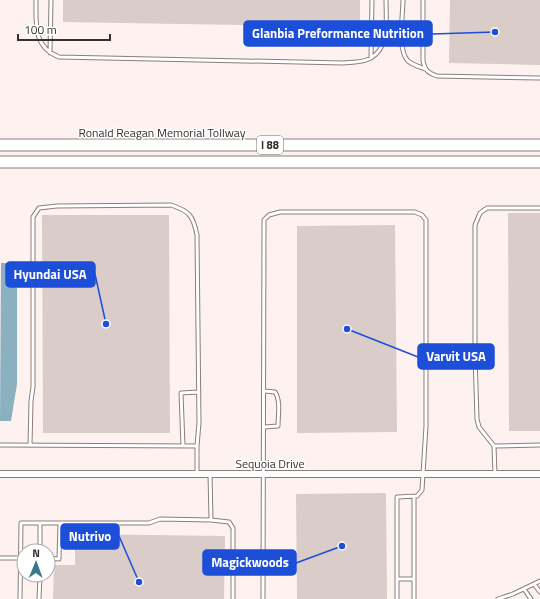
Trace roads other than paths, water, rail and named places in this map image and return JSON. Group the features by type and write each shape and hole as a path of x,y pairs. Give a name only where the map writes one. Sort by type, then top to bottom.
{"highway":[{"name":"Ronald Reagan Memorial Tollway","path":"0,145 540,145"},
{"name":"I 88","path":"0,162 540,162"}],"street":[{"name":"Sequoia Drive","path":"0,474 540,474"}],"lane":[{"path":"36,0 37,38 50,53 59,57 343,63 362,61 371,58 382,44 386,33 386,0"},
{"path":"50,53 52,0"},
{"path":"371,58 372,0"},
{"path":"403,0 402,43 404,54 409,62 437,76 540,78"},
{"path":"423,0 423,61 425,69"},
{"path":"30,445 31,401 34,387 33,217 40,208 171,205 185,210 194,221 197,235 199,392 197,474"},
{"path":"495,474 494,446 479,428 476,419 475,225 477,217 487,208 540,208"},
{"path":"263,599 264,220 269,215 280,212 415,212 422,215 426,220 426,426 422,490 419,495 414,497 397,497 397,599"},
{"path":"264,391 275,392 278,397 278,426 264,428"},
{"path":"183,446 182,393 199,392"},
{"path":"0,445 197,446"},
{"path":"494,446 540,445"},
{"path":"210,474 210,520"},
{"path":"414,497 414,599"},
{"path":"22,543 21,522 149,523 160,519 229,522 232,528 233,599"},
{"path":"40,523 40,543"},
{"path":"56,559 59,559 60,523"},
{"path":"0,558 16,558"},
{"path":"397,579 414,579"},
{"path":"498,599 513,594 540,580"},
{"path":"20,599 21,583"},
{"path":"39,599 40,583"},
{"path":"534,584 540,592"},
{"path":"524,589 531,599"}],"water":[{"path":"1,263 12,263 17,266 17,384 11,421 0,421"}],"place":[{"name":"Glanbia Preformance Nutrition","path":"495,32"},
{"name":"Hyundai USA","path":"106,324"},
{"name":"Varvit USA","path":"347,329"},
{"name":"Magickwoods","path":"342,546"},
{"name":"Nutrivo","path":"139,582"}]}
